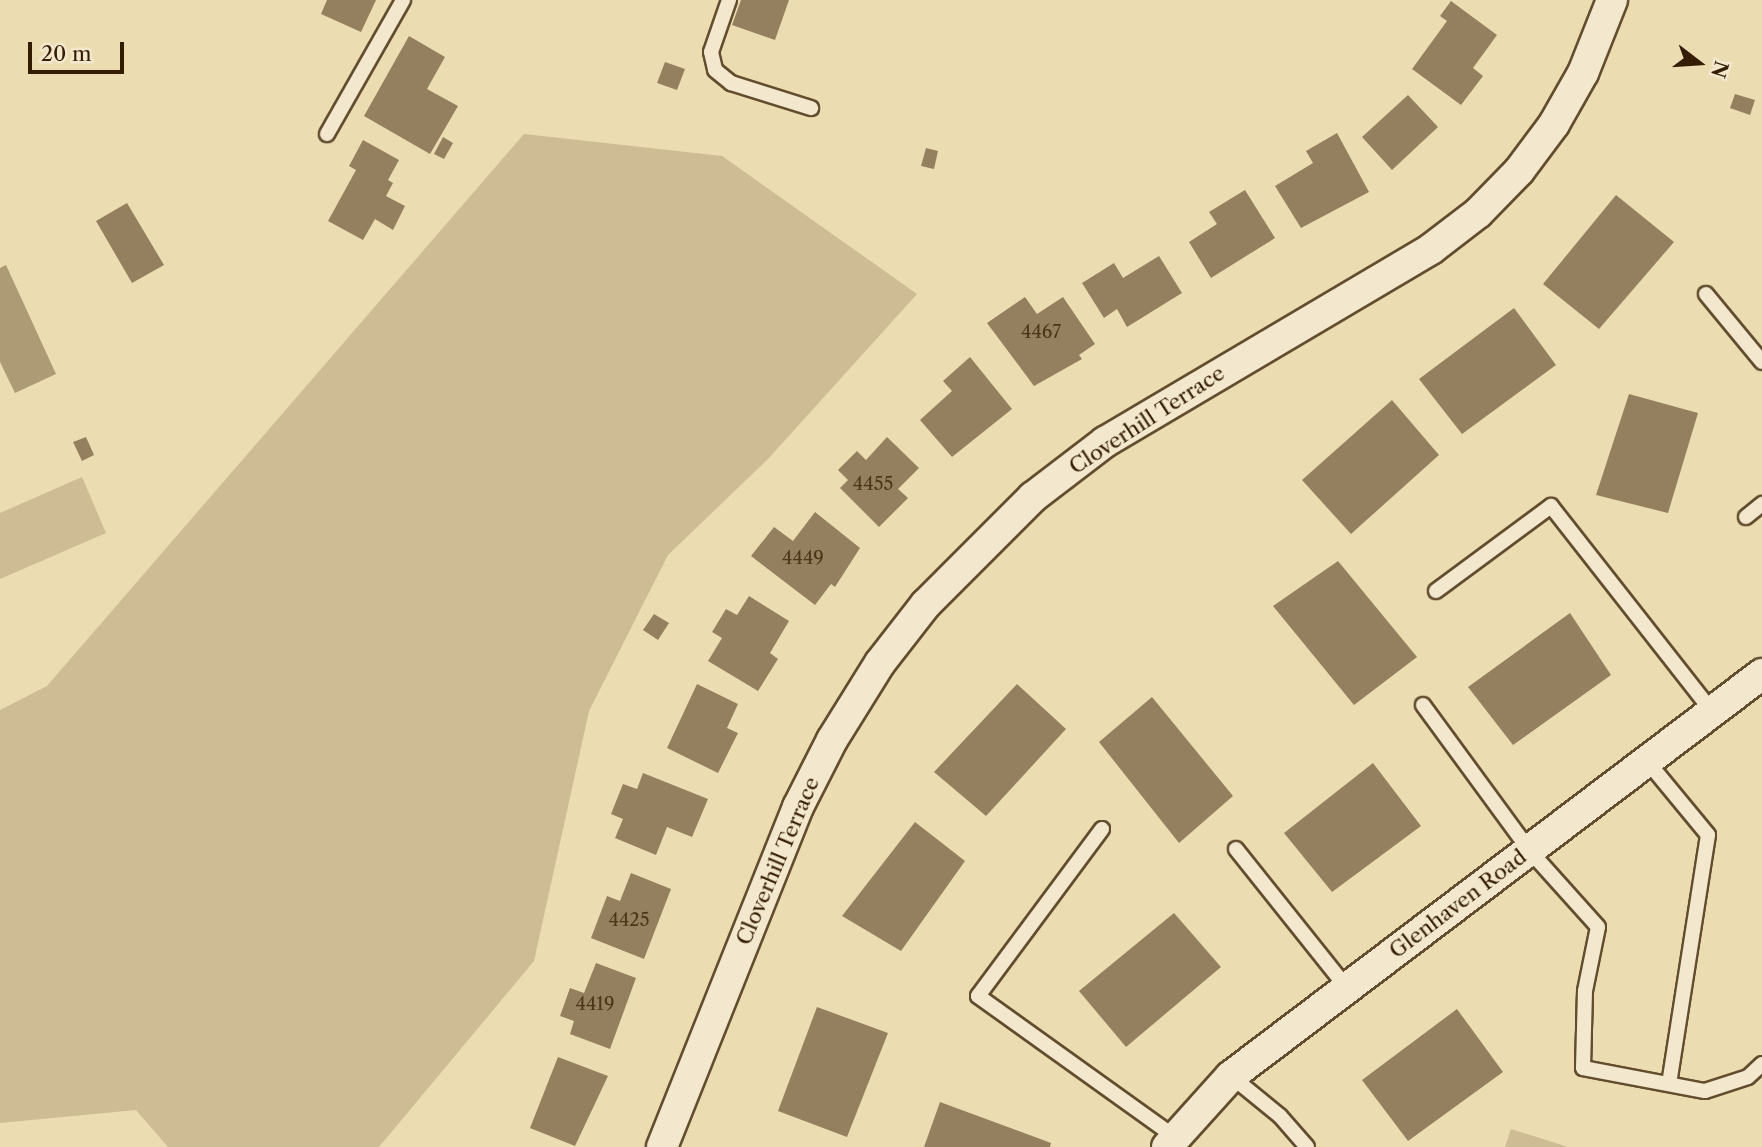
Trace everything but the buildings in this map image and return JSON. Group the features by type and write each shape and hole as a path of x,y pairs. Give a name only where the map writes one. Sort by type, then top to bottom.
{"street":[{"name":"Cloverhill Terrace","path":"662,1147 798,807 838,729 880,663 926,604 1032,497 1105,442 1431,249 1478,213 1519,171 1554,124 1583,73 1612,0"},
{"name":"Glenhaven Road","path":"1171,1142 1231,1076 1762,674"}],"lane":[{"path":"327,134 403,0"},
{"path":"729,0 711,52 715,70 731,83 811,108"},
{"path":"1706,294 1762,362"},
{"path":"1746,517 1762,504"},
{"path":"1436,591 1551,506 1712,711"},
{"path":"1423,705 1529,850 1598,927 1585,991 1583,1068 1705,1091 1748,1077 1762,1064"},
{"path":"1647,761 1708,835 1669,1083"},
{"path":"1102,829 978,996 1171,1142"},
{"path":"1236,849 1347,988"},
{"path":"1231,1076 1280,1116 1307,1147"}],"shaded area":[{"path":"524,134 722,156 917,294 768,459 668,555 589,711 534,961 379,1147 168,1147 136,1110 0,1123 0,710 47,686"},
{"path":"6,265 56,374 15,393 0,362 0,268"},
{"path":"82,477 106,533 0,579 0,513"},
{"path":"1511,1129 1568,1147 1505,1147"}]}
